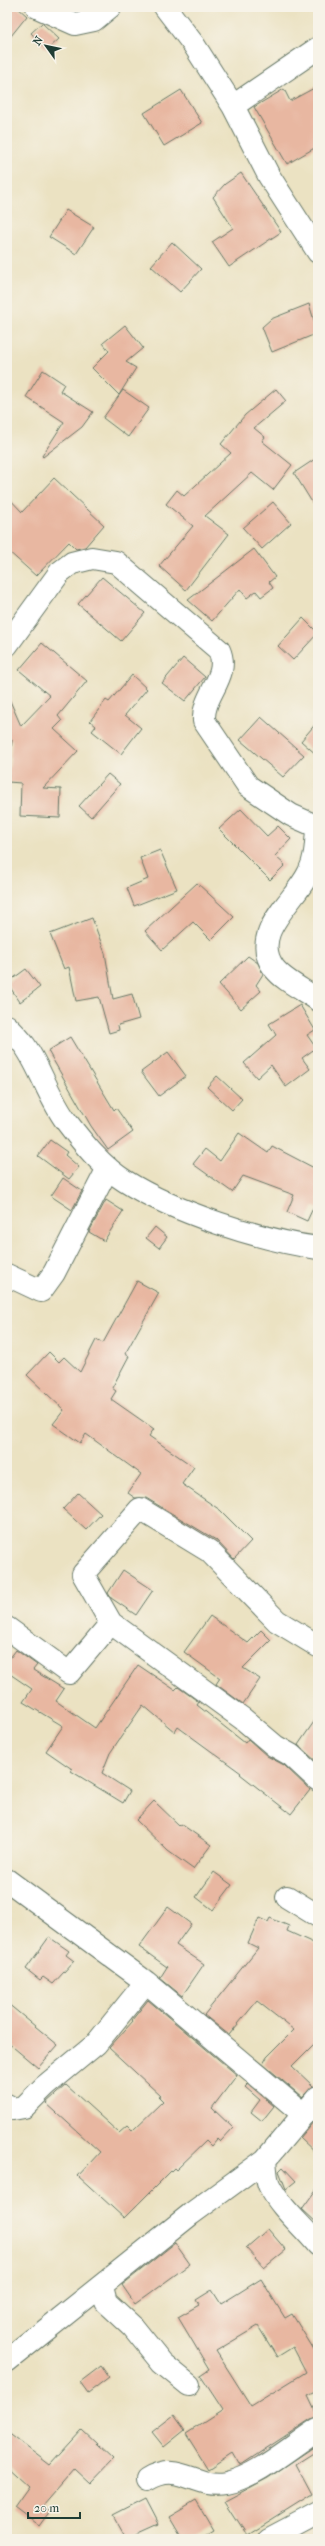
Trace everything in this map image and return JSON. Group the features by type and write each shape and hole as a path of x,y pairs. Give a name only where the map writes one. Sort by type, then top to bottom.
{"street":[{"path":"37,7 75,24 94,20 110,7"},
{"path":"165,7 194,45 233,106 269,176 318,252"},
{"path":"233,106 318,48"},
{"path":"7,645 60,572 72,563 92,558 116,562 219,650 223,659 222,673 207,702 204,713 204,721 240,776 254,790 291,815 317,827 314,857 309,873 270,928 267,953 270,962 280,974 318,1000"},
{"path":"7,1026 25,1046 64,1120 108,1168 124,1181 169,1205 217,1222 299,1245 318,1248"},
{"path":"7,1275 41,1291 54,1273 108,1168"},
{"path":"318,1646 277,1621 209,1550 140,1509 83,1574 111,1623 243,1719 275,1746 291,1755 318,1780"},
{"path":"7,1628 69,1673 111,1623"},
{"path":"7,1880 146,1982 302,2114"},
{"path":"287,1897 318,1916"},
{"path":"7,2105 13,2109 24,2107 45,2086 96,2044 146,1982"},
{"path":"7,2361 102,2287 191,2214 265,2160 302,2114 318,2097"},
{"path":"265,2160 269,2184 290,2217 304,2228 318,2245"},
{"path":"102,2287 106,2302 133,2327 162,2363 189,2385"},
{"path":"147,2480 159,2473 177,2472 203,2483 225,2483 246,2477 318,2429"},
{"path":"269,2539 318,2513"}],"building":[{"path":"7,7 17,7 27,16 7,41"},
{"path":"42,23 59,39 47,50 31,33"},
{"path":"318,86 318,146 287,164 254,107 284,89 290,101"},
{"path":"181,90 202,123 164,146 144,113"},
{"path":"241,173 281,232 229,267 212,242 233,228 213,197 225,184"},
{"path":"66,210 94,227 76,254 49,237"},
{"path":"172,242 201,269 180,292 151,266"},
{"path":"309,304 318,333 272,352 262,327 271,319"},
{"path":"125,325 143,348 126,362 136,368 119,395 92,368 109,351 103,343"},
{"path":"43,370 64,384 60,391 93,412 82,427 43,457 42,456 64,422 26,397"},
{"path":"276,389 286,401 254,428 265,437 262,441 292,465 273,490 252,473 205,516 229,534 186,590 159,566 193,526 166,504 177,490 184,496 231,453 221,444 245,415"},
{"path":"123,390 149,408 128,437 103,418"},
{"path":"318,457 318,512 294,473"},
{"path":"54,478 104,525 85,547 76,549 69,542 36,576 7,550 7,496 22,512"},
{"path":"273,502 291,523 262,549 243,528"},
{"path":"254,549 275,577 269,582 273,588 261,597 256,591 247,598 240,589 212,621 188,600"},
{"path":"102,577 145,613 121,641 78,604"},
{"path":"303,618 318,633 293,660 278,646"},
{"path":"42,643 87,681 58,716 62,721 54,729 78,751 43,788 61,789 60,818 20,816 21,783 8,782 12,740 7,742 7,694 21,726 50,696 19,670"},
{"path":"183,658 205,677 185,701 162,683"},
{"path":"132,675 147,689 125,715 141,728 121,754 92,731 96,726 90,721 106,700 109,702"},
{"path":"261,717 304,755 283,777 240,740"},
{"path":"318,721 318,756 301,741"},
{"path":"108,774 120,784 91,817 79,806"},
{"path":"241,809 267,836 278,826 291,839 275,856 285,865 270,880 219,829"},
{"path":"160,850 177,889 134,906 127,888 148,879 140,858"},
{"path":"197,883 234,917 211,940 193,922 162,950 145,931"},
{"path":"92,918 105,953 113,999 132,994 139,1019 118,1025 119,1030 109,1033 99,997 76,1001 69,967 64,969 50,934"},
{"path":"248,956 258,963 263,974 256,985 261,991 241,1009 219,984"},
{"path":"26,969 40,987 20,1002 7,983"},
{"path":"300,1005 315,1030 307,1035 316,1048 302,1058 310,1069 286,1087 271,1065 257,1078 244,1063 276,1035 269,1024"},
{"path":"70,1037 114,1110 116,1108 133,1132 108,1150 91,1126 48,1051"},
{"path":"168,1052 186,1076 159,1096 141,1072"},
{"path":"217,1076 242,1099 232,1110 207,1087"},
{"path":"239,1133 268,1153 272,1146 318,1170 318,1208 314,1206 307,1221 287,1212 294,1195 243,1176 232,1192 193,1164 205,1149 220,1161"},
{"path":"50,1140 67,1152 65,1155 79,1167 69,1179 38,1156"},
{"path":"63,1178 82,1191 72,1210 51,1196"},
{"path":"106,1200 123,1211 104,1241 89,1232"},
{"path":"155,1227 167,1237 159,1248 146,1238"},
{"path":"137,1281 159,1293 125,1354 129,1356 112,1388 116,1391 111,1399 154,1429 149,1436 194,1467 182,1484 220,1510 251,1541 234,1559 216,1540 146,1498 135,1498 128,1493 141,1474 86,1434 80,1443 53,1424 64,1410 27,1375 49,1352 59,1362 64,1357 80,1372 96,1340 103,1343"},
{"path":"78,1493 101,1514 86,1530 63,1509"},
{"path":"123,1570 153,1590 136,1615 111,1598 108,1593"},
{"path":"210,1616 248,1643 261,1630 271,1640 243,1668 260,1679 243,1704 216,1684 220,1678 184,1652"},
{"path":"16,1650 37,1665 33,1670 64,1689 56,1701 95,1728 138,1665 175,1690 178,1687 199,1702 197,1705 245,1743 248,1739 267,1756 284,1765 310,1790 291,1814 240,1774 241,1773 178,1727 175,1732 143,1705 110,1753 102,1773 130,1791 123,1803 71,1771 72,1769 46,1751 63,1726 23,1702 32,1689 7,1672 7,1662"},
{"path":"318,1716 318,1763 298,1745"},
{"path":"154,1801 180,1826 181,1824 211,1845 193,1869 168,1851 136,1820"},
{"path":"214,1872 232,1885 213,1910 196,1897"},
{"path":"168,1907 191,1924 176,1945 204,1964 182,1996 160,1978 167,1967 139,1947"},
{"path":"259,1918 268,1922 270,1918 289,1926 287,1931 318,1945 318,2040 292,2066 313,2086 302,2097 263,2064 267,2057 294,2030 257,2001 229,2035 204,2015 258,1948 248,1943"},
{"path":"49,1937 69,1951 66,1955 74,1961 53,1984 43,1977 40,1980 26,1969"},
{"path":"148,2000 237,2075 212,2108 233,2128 220,2142 217,2139 211,2146 206,2141 176,2170 174,2168 124,2218 78,2176 100,2152 46,2103 66,2085 119,2133 127,2126 132,2131 163,2101 159,2097 161,2096 109,2048 133,2021 132,2020"},
{"path":"7,2003 58,2045 38,2068 7,2042"},
{"path":"248,2084 274,2106 262,2121 251,2112 260,2100 245,2087"},
{"path":"318,2116 318,2155 300,2138"},
{"path":"283,2167 296,2181 286,2189 279,2171"},
{"path":"318,2187 318,2224 302,2209"},
{"path":"268,2229 286,2250 264,2268 246,2248"},
{"path":"175,2243 190,2264 135,2304 122,2285"},
{"path":"261,2279 285,2318 292,2314 318,2356 318,2396 316,2392 308,2396 318,2417 311,2419 244,2463 239,2465 232,2453 208,2469 186,2434 223,2410 200,2375 209,2369 178,2317 199,2305 196,2300 212,2290 221,2304","holes":["258,2326 277,2357 293,2347 306,2372 251,2406 216,2351"]},
{"path":"101,2366 109,2377 88,2393 80,2382"},
{"path":"174,2415 185,2430 164,2447 152,2432"},
{"path":"82,2430 113,2459 90,2483 75,2469 43,2506 50,2511 39,2526 14,2507 29,2486 7,2466 7,2432 50,2465"},
{"path":"318,2444 318,2450 296,2464 312,2494 247,2535 225,2501 268,2478"},
{"path":"146,2499 159,2524 126,2539 113,2516"},
{"path":"196,2501 213,2530 198,2539 182,2539 169,2517"}]}
